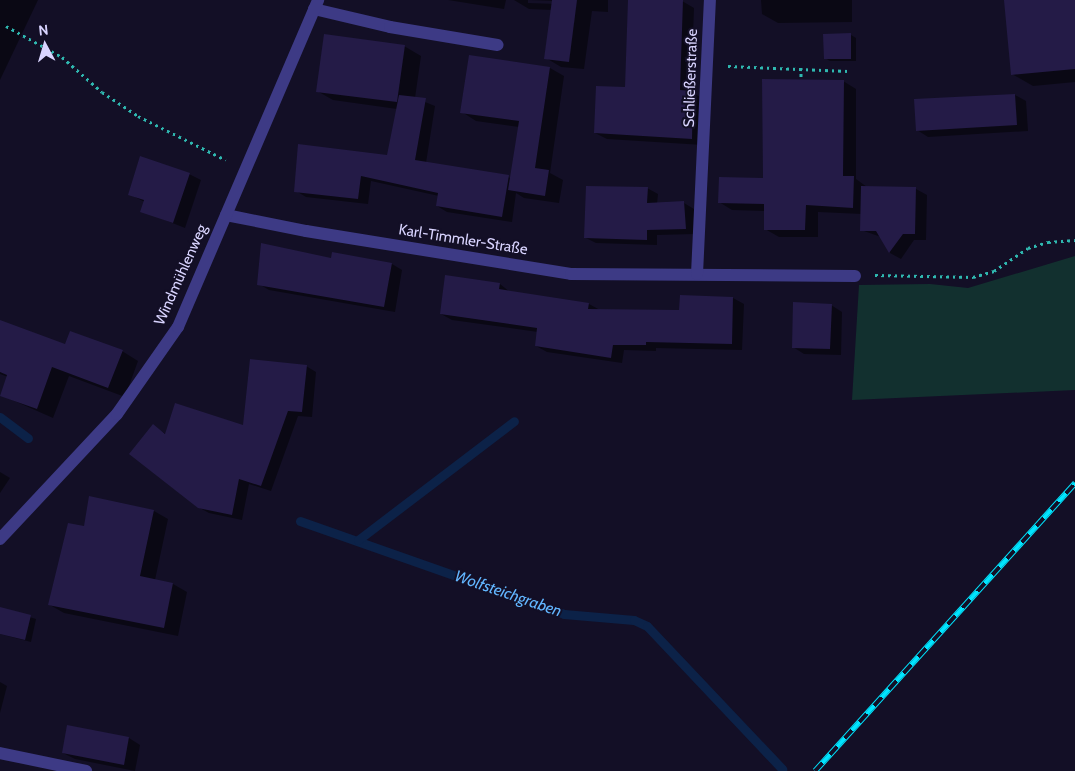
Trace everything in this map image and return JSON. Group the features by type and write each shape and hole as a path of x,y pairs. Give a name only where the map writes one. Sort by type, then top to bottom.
{"street":[{"name":"Schließerstraße","path":"697,274 710,0"},
{"name":"Windmühlenweg","path":"0,539 117,414 178,327 316,5 390,27 498,45"},
{"name":"Karl-Timmler-Straße","path":"226,215 306,231 572,274 855,276"},
{"path":"0,753 86,771"}],"path":[{"path":"6,26 62,57 102,92 138,116 246,170"},
{"path":"707,66 801,67 848,71"},
{"path":"801,67 801,79"},
{"path":"855,276 973,277 994,271 1028,248 1048,242 1075,240"}],"green space":[{"path":"1075,256 1075,390 852,400 859,285 930,284 968,288"}],"building":[{"path":"552,0 577,0 569,62 544,59"},
{"path":"628,0 683,0 680,90 693,91 692,139 594,133 596,86 625,87"},
{"path":"1004,0 1075,0 1075,69 1011,75"},
{"path":"851,33 851,59 824,59 823,34"},
{"path":"324,34 405,45 397,102 316,92"},
{"path":"469,55 550,67 535,168 549,170 545,196 508,190 519,121 460,113"},
{"path":"762,79 844,80 843,176 854,176 853,208 806,205 805,230 764,230 764,204 718,203 719,177 763,178"},
{"path":"1015,94 1017,125 916,131 914,99"},
{"path":"399,95 426,98 415,160 509,175 502,217 436,206 438,193 361,176 358,199 294,192 298,144 387,155"},
{"path":"140,156 190,173 173,223 140,212 144,200 128,195"},
{"path":"586,186 648,187 647,203 684,201 686,229 647,230 647,240 584,238"},
{"path":"861,186 916,187 915,234 903,234 889,253 876,231 860,231"},
{"path":"261,243 331,258 332,252 392,263 384,307 257,285"},
{"path":"445,275 500,283 499,289 589,303 588,309 679,310 680,295 733,297 732,344 646,342 646,345 613,345 611,358 535,346 537,328 440,314"},
{"path":"793,302 832,304 830,349 792,348"},
{"path":"0,320 65,344 70,331 123,350 108,388 52,367 37,409 0,396 7,375 0,372"},
{"path":"250,359 307,365 302,412 288,411 261,486 239,479 232,515 198,508 129,454 153,424 165,434 175,403 243,425"},
{"path":"89,496 154,510 140,576 173,583 164,628 48,605 68,523 84,526"},
{"path":"0,607 31,615 25,640 0,634"},
{"path":"67,725 129,737 124,765 62,753"}],"waterway":[{"name":"Wolfsteichgraben","path":"0,417 28,438"},
{"path":"358,540 514,421"},
{"name":"Wolfsteichgraben","path":"300,521 564,614 634,620 647,626 782,769"}],"railway":[{"path":"815,771 1075,483"}]}
